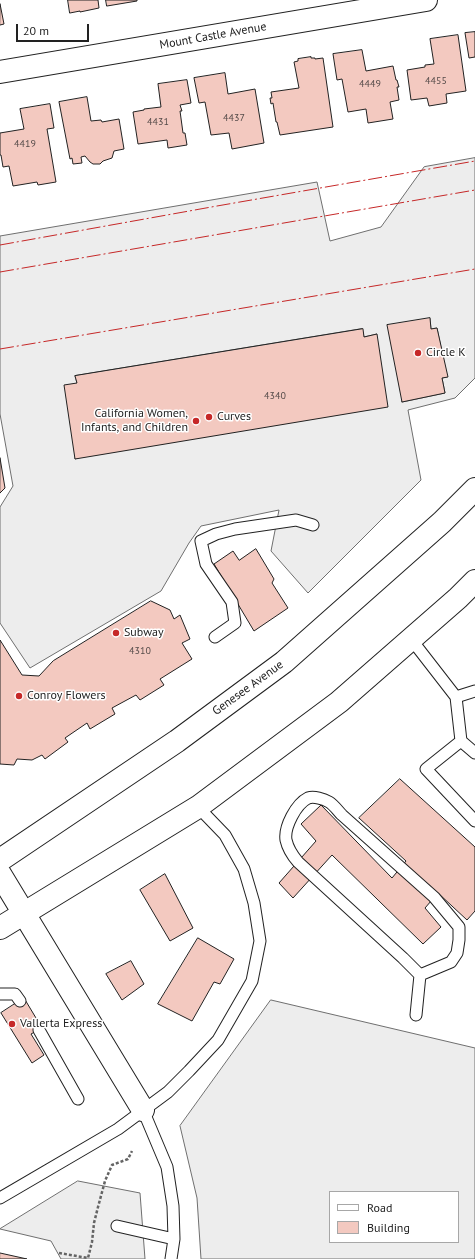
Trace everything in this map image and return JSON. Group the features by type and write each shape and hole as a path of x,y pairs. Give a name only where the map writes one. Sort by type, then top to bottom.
{"main road":[{"name":"Mount Castle Avenue","path":"0,72 426,0"},
{"name":"Genesee Avenue","path":"0,860 177,741 284,662 442,522 475,489"},
{"path":"0,928 198,807 339,702 412,639 475,581"},
{"path":"0,874 144,1110"}],"lane":[{"path":"215,637 235,623 232,602 206,564 201,541 216,534 235,529 289,520 296,520 313,526"},
{"path":"412,639 456,697 461,740 475,753"},
{"path":"456,697 475,691"},
{"path":"461,740 426,769 475,821"},
{"path":"309,798 320,798 330,802 342,815 434,897 458,927 459,940 457,953 451,962 420,975 290,853 286,839 287,828 296,809 309,798"},
{"path":"0,1198 118,1129 168,1092 218,1040 252,981 260,941 254,903 244,869 225,835 198,807"},
{"path":"416,1015 420,975"},
{"path":"0,994 15,994 20,1001"},
{"path":"39,1030 78,1099"},
{"path":"144,1110 167,1167 173,1206 174,1239 171,1259"},
{"path":"117,1226 174,1239"}],"path":[{"path":"59,1253 88,1258 92,1242 94,1223 105,1181 112,1165 128,1159 132,1151"}],"shaded area":[{"path":"475,158 475,378 455,398 408,410 421,480 308,593 271,551 279,510 201,526 189,543 161,591 30,668 0,623 0,507 13,486 0,414 0,236 317,182 330,241 381,227 424,167","holes":["430,319 431,329 437,328 447,377 442,378 445,393 402,402","362,329 364,337 377,334 75,459 77,383 75,376"]},
{"path":"271,1000 475,1048 475,1259 201,1259 197,1198 180,1126"},
{"path":"78,1181 140,1193 145,1259 61,1259 51,1241 0,1229"}],"building":[{"path":"68,0 98,0 99,8 70,13"},
{"path":"106,0 137,0 137,1 107,6"},
{"path":"0,4 4,24 0,25"},
{"path":"475,32 475,57 469,58 465,33"},
{"path":"458,35 466,91 446,94 447,103 429,106 427,98 411,100 407,70 434,64 430,39"},
{"path":"362,50 366,71 393,66 399,87 397,87 399,100 390,102 393,119 368,123 366,109 348,112 342,79 337,80 333,54"},
{"path":"311,57 315,59 323,58 333,127 280,135 273,103 271,104 271,92 299,88 294,62 298,61 298,59"},
{"path":"225,73 228,94 255,89 264,143 232,149 229,133 211,135 205,102 199,103 194,78"},
{"path":"187,80 191,103 180,105 182,111 180,111 183,133 185,133 187,145 168,148 167,140 138,144 133,112 161,107 158,84"},
{"path":"87,97 91,121 101,120 102,122 119,119 124,149 114,151 112,158 103,161 100,164 93,164 85,156 81,157 82,163 73,164 72,158 70,159 59,102"},
{"path":"50,104 54,128 47,129 56,182 38,185 37,182 13,186 9,166 3,167 0,155 0,133 24,129 20,109"},
{"name":"Circle K","path":"430,318 431,329 437,328 448,377 442,378 445,393 402,402 387,325"},
{"path":"363,329 364,337 377,334 388,407 75,459 64,385 77,383 75,376"},
{"path":"0,458 5,488 0,493"},
{"path":"256,549 274,579 272,583 288,608 254,631 214,564 233,551 239,560"},
{"path":"151,601 170,610 174,619 180,615 190,639 182,643 192,659 160,679 164,685 140,700 136,695 112,708 115,714 90,729 87,723 65,738 68,742 45,759 42,755 32,760 17,759 14,765 0,764 0,640 22,675 39,676 53,661"},
{"path":"400,779 475,847 475,911 467,920 438,893 425,908 441,927 423,944 332,855 293,898 279,883 316,841 301,824 321,805 392,878 406,861 359,818"},
{"path":"165,874 193,928 170,941 140,890"},
{"path":"198,938 234,959 220,984 214,982 192,1021 158,1004"},
{"path":"131,961 144,984 122,1000 106,974"},
{"path":"24,998 42,1028 31,1034 44,1055 32,1063 1,1013"},
{"path":"0,1253 27,1259 0,1259"}],"power":[{"path":"0,245 475,161"},
{"path":"0,272 475,190"},
{"path":"0,349 475,269"}],"place":[{"name":"Circle K","path":"418,353"},
{"name":"Curves","path":"209,417"},
{"name":"California Women, Infants, and Children","path":"196,421"},
{"name":"Subway","path":"116,633"},
{"name":"Conroy Flowers","path":"19,696"},
{"name":"Vallerta Express","path":"12,1024"}]}
